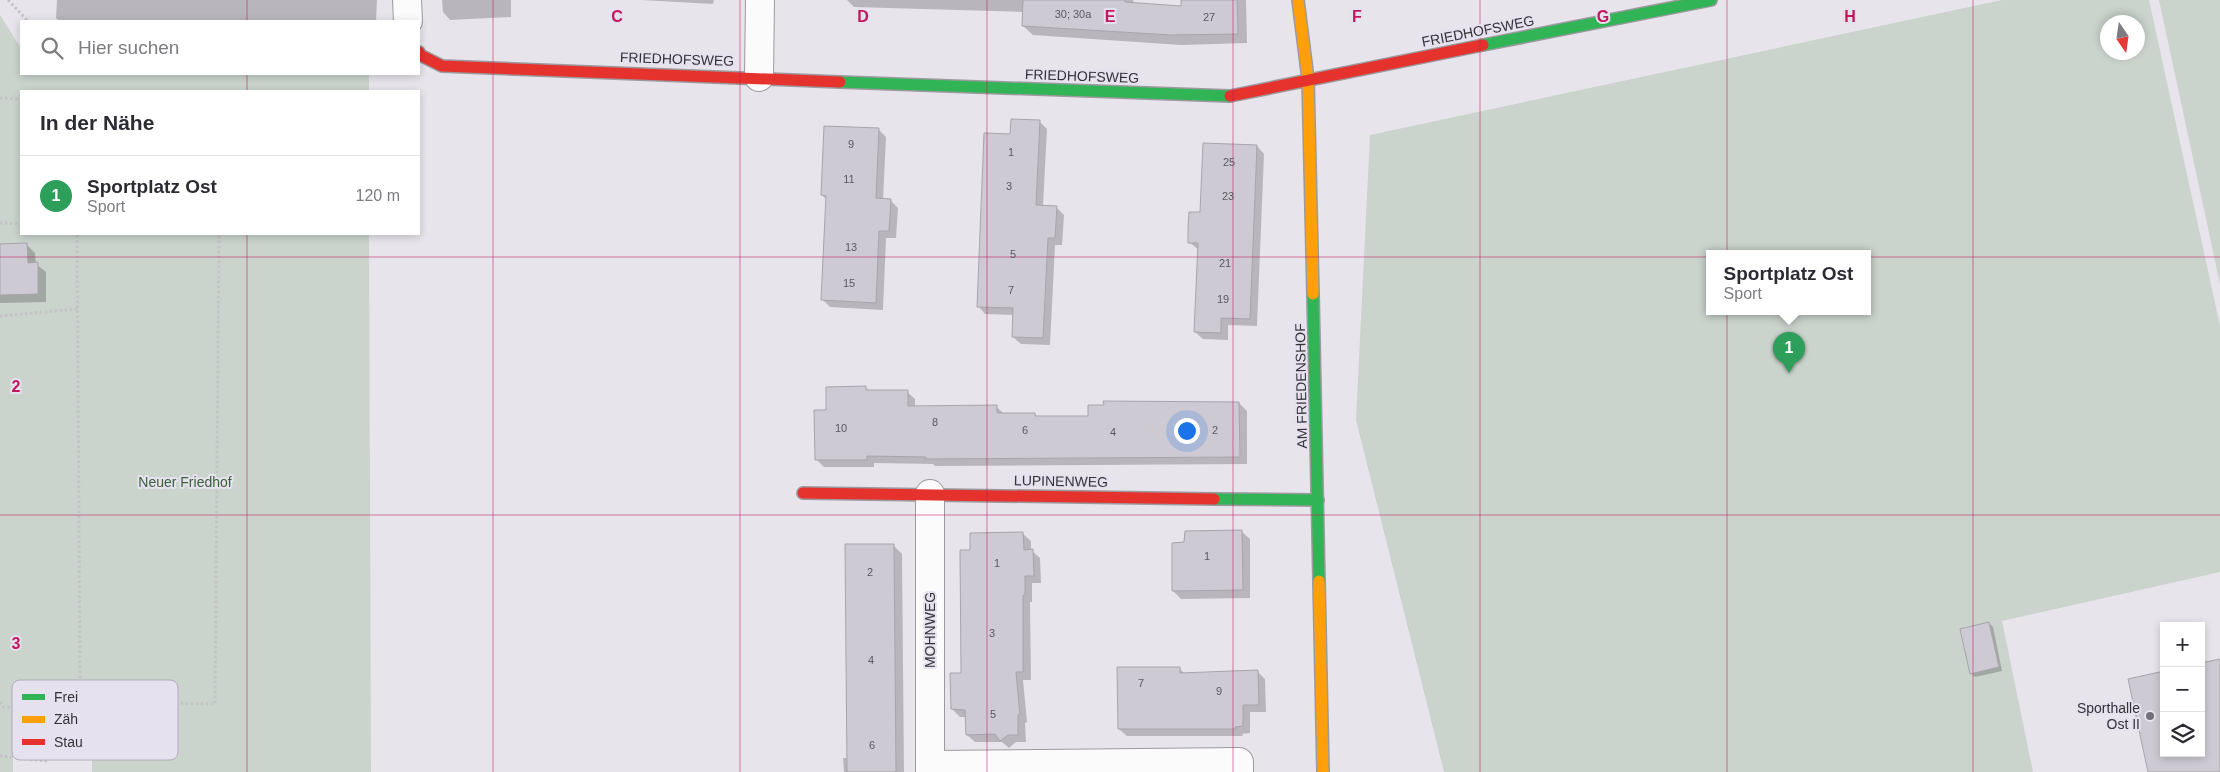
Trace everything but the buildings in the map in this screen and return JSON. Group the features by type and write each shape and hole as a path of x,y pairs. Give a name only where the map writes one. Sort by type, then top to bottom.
{"street":[{"path":"407,0 408,20"},
{"path":"759,77 760,0"},
{"name":"AM FRIEDENSHOF","path":"1298,0 1308,79 1323,772"},
{"name":"FRIEDHOFSWEG","path":"420,55 442,66 759,77 1223,97 1711,0"},
{"name":"LUPINENWEG","path":"803,493 1318,500"},
{"name":"MOHNWEG","path":"930,494 930,768 1239,762 1239,772"}],"path":[{"path":"8,0 27,20"},
{"path":"0,98 20,99"},
{"path":"0,223 20,224"},
{"path":"77,235 80,680"},
{"path":"178,703 215,704 219,235"},
{"path":"0,316 77,309"},
{"path":"0,702 3,706 12,707"},
{"path":"31,760 47,762"}],"green space":[{"path":"2002,0 2149,0 2220,326 2220,572 2002,621 2033,772 1444,772 1356,420 1370,135"},
{"path":"2159,0 2220,0 2220,284"},
{"name":"Neuer Friedhof","path":"0,15 20,46 20,75 369,75 369,90 20,90 20,235 369,235 371,772 92,772 92,760 178,760 178,680 12,680 13,772 0,772"}],"traffic: fast":[{"path":"1483,45 1711,0"},
{"path":"840,82 1230,96"},
{"path":"1313,294 1319,581"},
{"path":"1214,499 1318,500"}],"traffic: slow":[{"path":"1298,0 1308,79 1313,294"},
{"path":"1319,581 1323,772"}],"traffic: jam":[{"path":"1230,96 1483,45"},
{"path":"420,55 442,66 840,82"},
{"path":"803,493 1214,499"}],"place":[{"name":"Sportplatz Ost","path":"1789,373"},
{"name":"Sporthalle Ost II","path":"2150,716"}]}
